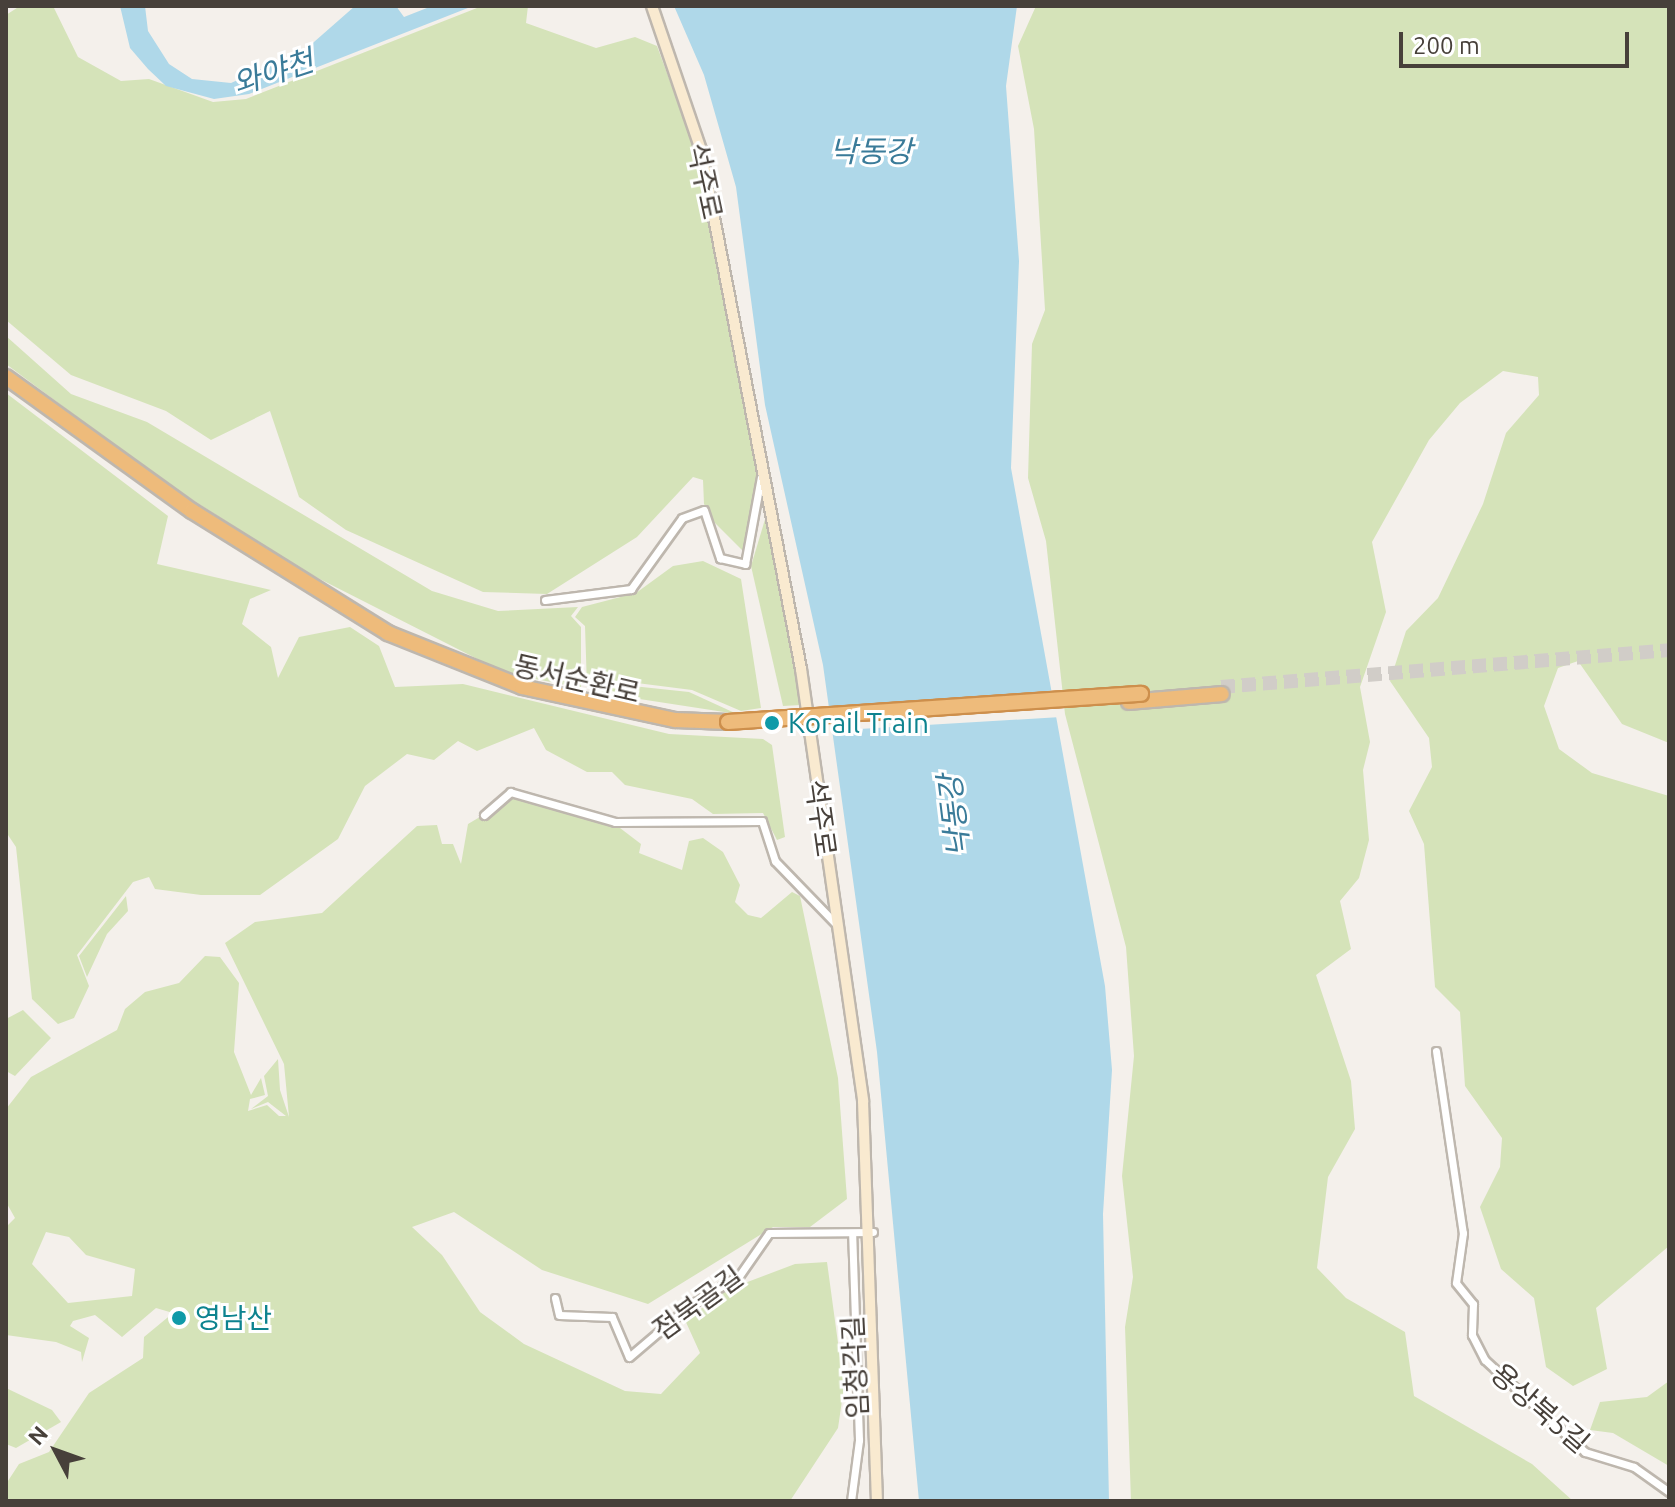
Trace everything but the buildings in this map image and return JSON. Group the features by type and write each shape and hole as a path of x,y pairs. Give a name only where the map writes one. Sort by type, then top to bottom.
{"highway":[{"name":"동서순환로","path":"6,377 192,511 388,633 522,687 675,720 726,726 1222,691"},
{"name":"동서순환로","path":"6,386 193,520 389,643 523,696 726,726"}],"street":[{"name":"석주로","path":"652,6 701,150 763,471 787,576 836,924 873,1232 877,1501"},
{"path":"545,600 631,589 682,518 704,510 720,558 745,564 763,471"},
{"path":"484,815 510,792 615,822 762,821 775,861 836,924"},
{"name":"용상북5길","path":"1436,1051 1463,1233 1456,1283 1473,1304 1472,1335 1485,1360 1585,1452 1634,1467 1669,1492"},
{"name":"점북골길","path":"555,1298 559,1315 612,1317 629,1357 690,1305 739,1276 769,1233 873,1232"},
{"name":"임청각길","path":"851,1501 859,1440 852,1233"}],"green space":[{"path":"20,6 54,8 78,57 121,81 149,79 213,102 246,99 482,6 528,6 526,23 596,48 635,37 657,46 695,149 757,476 744,552 715,523 704,504 703,480 693,477 637,537 547,594 483,592 346,530 299,497 270,411 211,440 166,411 71,375 6,320 6,15"},
{"path":"1036,6 1669,6 1669,743 1622,724 1578,661 1558,668 1544,706 1559,749 1592,773 1669,796 1669,1246 1596,1308 1607,1369 1573,1386 1546,1367 1534,1298 1501,1269 1480,1207 1500,1167 1502,1138 1465,1086 1460,1012 1435,987 1424,844 1409,811 1432,767 1429,738 1390,681 1406,631 1438,598 1483,504 1506,433 1539,395 1538,377 1503,371 1460,403 1429,440 1372,542 1386,612 1360,687 1370,742 1363,770 1369,840 1359,878 1340,901 1351,949 1316,975 1351,1081 1355,1129 1328,1177 1317,1268 1346,1298 1405,1332 1414,1396 1532,1464 1573,1501 1131,1501 1125,1327 1133,1277 1122,1176 1134,1056 1126,947 1065,714 1046,541 1028,478 1032,344 1045,310 1034,129 1018,46"},
{"path":"6,336 71,394 147,422 432,591 498,611 578,607 571,616 581,627 581,688 505,673 304,571 163,481 6,364"},
{"path":"6,393 168,516 157,564 271,590 250,599 242,624 271,647 278,678 299,637 350,627 379,646 395,687 463,684 669,734 763,739 772,745 785,837 777,840 763,813 713,814 692,799 625,785 612,772 587,772 546,750 534,728 477,751 458,741 434,760 407,754 365,786 338,839 260,895 201,895 155,889 149,877 133,882 77,955 89,986 74,1018 58,1024 32,999 16,847 6,832"},
{"path":"766,516 775,550 801,705 783,706 751,566"},
{"path":"703,561 741,579 761,708 741,711 692,690 621,681 587,687 585,626 575,617 582,607 636,593 673,566"},
{"path":"623,685 689,692 737,714 594,692"},
{"path":"512,798 620,828 641,844 639,853 682,870 689,841 703,838 723,852 740,885 735,902 748,915 761,918 792,892 800,896 838,1078 847,1199 810,1227 773,1227 648,1304 542,1270 454,1212 412,1227 442,1255 480,1312 524,1344 625,1391 661,1394 700,1353 685,1320 729,1289 795,1264 827,1262 844,1387 838,1428 790,1501 6,1501 6,1484 19,1464 49,1452 89,1393 143,1358 144,1337 173,1313 156,1308 122,1337 95,1315 73,1321 70,1326 89,1338 82,1362 81,1352 56,1342 6,1335 6,1227 15,1218 6,1202 6,1109 31,1077 117,1030 125,1009 145,992 179,983 205,956 220,957 239,983 234,1052 251,1095 261,1078 265,1095 250,1099 248,1111 267,1105 279,1116 286,1116 268,1102 251,1109 268,1096 264,1076 278,1059 280,1090 289,1117 284,1064 225,943 255,922 322,913 417,826 437,825 442,844 453,844 461,864 468,824","holes":["46,1232 69,1237 86,1255 135,1269 132,1296 68,1303 32,1264"]},
{"path":"126,896 128,911 107,934 87,977 79,956"},
{"path":"23,1010 51,1038 15,1076 6,1071 6,1019"},
{"path":"1669,1381 1669,1466 1613,1433 1590,1430 1600,1402 1647,1397"},
{"path":"6,1388 52,1410 61,1422 16,1448 6,1444"}],"water":[{"name":"와야천","path":"120,6 145,6 148,31 169,64 192,79 231,83 306,49 355,6 396,6 404,17 432,6 473,6 249,94 214,99 166,86 148,69 130,48"},
{"name":"낙동강","path":"674,6 1017,6 1006,86 1019,261 1011,468 1105,986 1112,1070 1103,1214 1109,1501 919,1501 877,1052 823,665 765,405 736,187 704,75"}],"pier":[{"path":"1059,690 1061,717 826,731 824,709"}],"tunnel":[{"path":"1221,687 1669,650"}],"place":[{"name":"Korail Train","path":"772,723"},
{"name":"영남산","path":"179,1318"}]}
